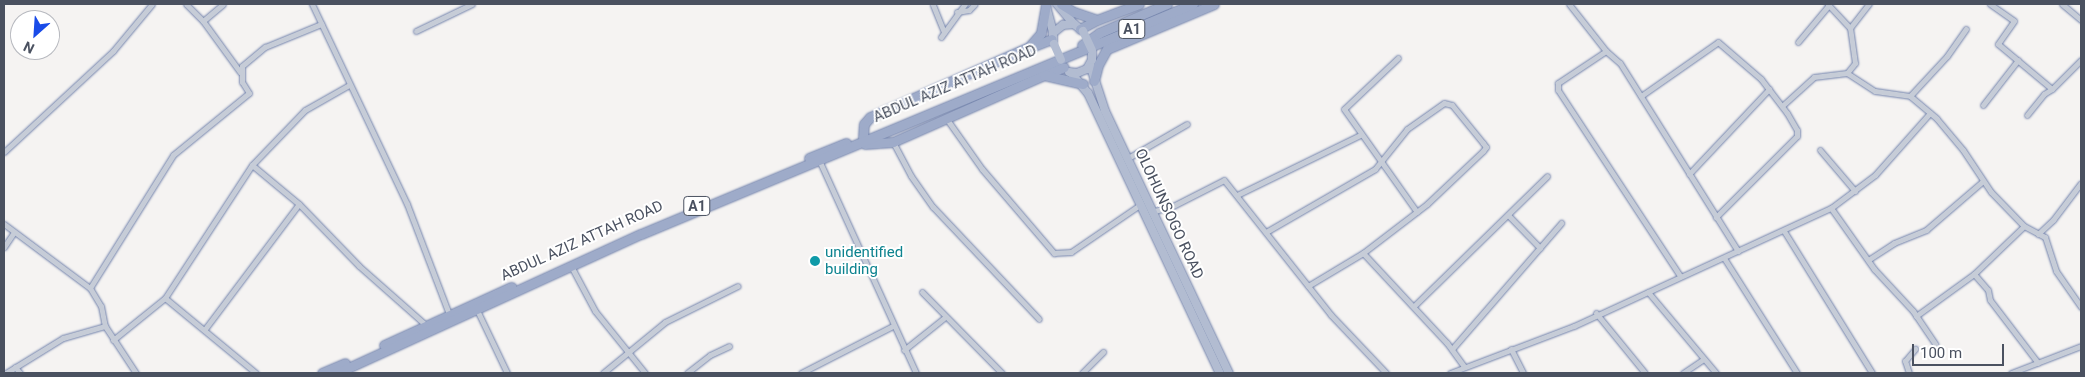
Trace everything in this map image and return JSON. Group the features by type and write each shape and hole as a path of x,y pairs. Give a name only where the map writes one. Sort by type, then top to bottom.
{"highway":[{"path":"1061,4 1079,15 1097,20"},
{"path":"1079,28 1138,4"},
{"name":"A1","path":"1074,51 1099,33 1167,4"},
{"name":"A1","path":"1074,51 1192,4"},
{"path":"1091,57 1214,4"},
{"path":"1029,47 1041,33 1046,5"},
{"path":"1053,39 1029,47 870,117 864,124 860,141 893,142 1065,67"},
{"path":"1094,81 1098,65 1107,49"},
{"name":"ABDUL AZIZ ATTAH ROAD","path":"337,373 429,328 450,314 1074,51"},
{"path":"1044,75 1083,84"},
{"name":"ABDUL AZIZ ATTAH ROAD","path":"322,373 477,310 571,265 860,141"}],"main road":[{"name":"OLOHUNSOGO ROAD","path":"1057,4 1079,28 1091,57 1094,81 1229,373"},
{"path":"1046,5 1053,39 1065,67 1082,72 1091,57"},
{"path":"1053,39 1060,26 1079,28"},
{"name":"OLOHUNSOGO ROAD","path":"1065,67 1083,84 1220,373"},
{"path":"1186,302 1194,299"}],"street":[{"path":"4,152 113,51 152,4"},
{"path":"90,288 173,155 249,92 240,72 203,21 186,4"},
{"path":"203,21 223,4"},
{"path":"312,4 407,204 450,314"},
{"path":"416,31 472,4"},
{"path":"933,5 943,34 956,12 964,4"},
{"path":"956,12 969,10 974,4"},
{"path":"1569,4 1606,51 1620,63 1738,251"},
{"path":"1798,42 1829,4 1850,28 1856,58 1847,73"},
{"path":"1850,28 1870,4"},
{"path":"1990,4 2014,21 1998,44 2052,89"},
{"path":"2062,4 2081,20"},
{"path":"240,72 242,66 265,47 321,24"},
{"path":"1910,96 1947,56 1966,29"},
{"path":"1641,96 1718,42 1752,69 1770,89 1797,130 1797,136 1716,217"},
{"path":"1606,51 1558,83 1558,90 1680,276"},
{"path":"1398,58 1346,105 1345,114 1417,212"},
{"path":"1983,105 2018,60"},
{"path":"2027,116 2044,94 2052,89 2081,60"},
{"path":"1782,106 1814,77 1847,73 1875,91 1910,96 1930,113 1956,140 1982,181 2024,226 2048,242 2049,255 2056,271 2081,307"},
{"path":"113,340 165,298 252,165 305,110 349,85"},
{"path":"1689,174 1770,89"},
{"path":"1266,232 1381,163 1407,130 1444,103 1452,105 1483,142 1486,147 1483,152 1417,212 1363,253 1308,286"},
{"path":"1450,373 1464,366 1574,326 1596,313 1648,292 1831,208 1875,175 1930,113"},
{"path":"946,118 987,175 1054,253 1071,252 1141,204"},
{"path":"1128,158 1187,124"},
{"path":"1237,195 1360,135"},
{"path":"893,142 933,208 1039,319"},
{"path":"1820,150 1855,191"},
{"path":"819,160 916,373"},
{"path":"252,165 299,204 359,266 429,328"},
{"path":"1414,306 1547,176"},
{"path":"1154,211 1171,206 1224,180 1347,334 1386,373"},
{"path":"1868,260 1894,243 1926,230 1982,181"},
{"path":"2038,234 2053,220 2081,183"},
{"path":"205,328 299,204"},
{"path":"1831,208 1868,260 1916,316 1935,344"},
{"path":"1508,215 1540,248"},
{"path":"4,224 90,288 101,306 105,326 136,373"},
{"path":"1452,349 1561,224"},
{"path":"1916,316 1974,274 2024,226"},
{"path":"1784,231 1872,373"},
{"path":"4,247 14,232"},
{"path":"1363,253 1414,306 1452,349 1464,366"},
{"path":"1724,258 1797,373"},
{"path":"571,265 595,311 626,352 645,373"},
{"path":"1974,274 1988,290 1990,300 2038,363"},
{"path":"603,373 626,352 665,322 738,286"},
{"path":"922,292 944,318 1002,373"},
{"path":"1648,292 1716,373"},
{"path":"165,298 205,328 256,373"},
{"path":"477,310 508,373"},
{"path":"1596,313 1645,373"},
{"path":"904,350 944,318"},
{"path":"6,373 63,338 105,326"},
{"path":"801,373 893,326"},
{"path":"687,373 710,355 729,346"},
{"path":"2011,373 2081,346"},
{"path":"1511,349 1523,373"},
{"path":"1909,373 1905,361 1915,349"},
{"path":"1082,373 1103,352"},
{"path":"1682,373 1704,359"},
{"path":"15,367 20,373"}],"place":[{"name":"unidentified building","path":"815,261"}]}
